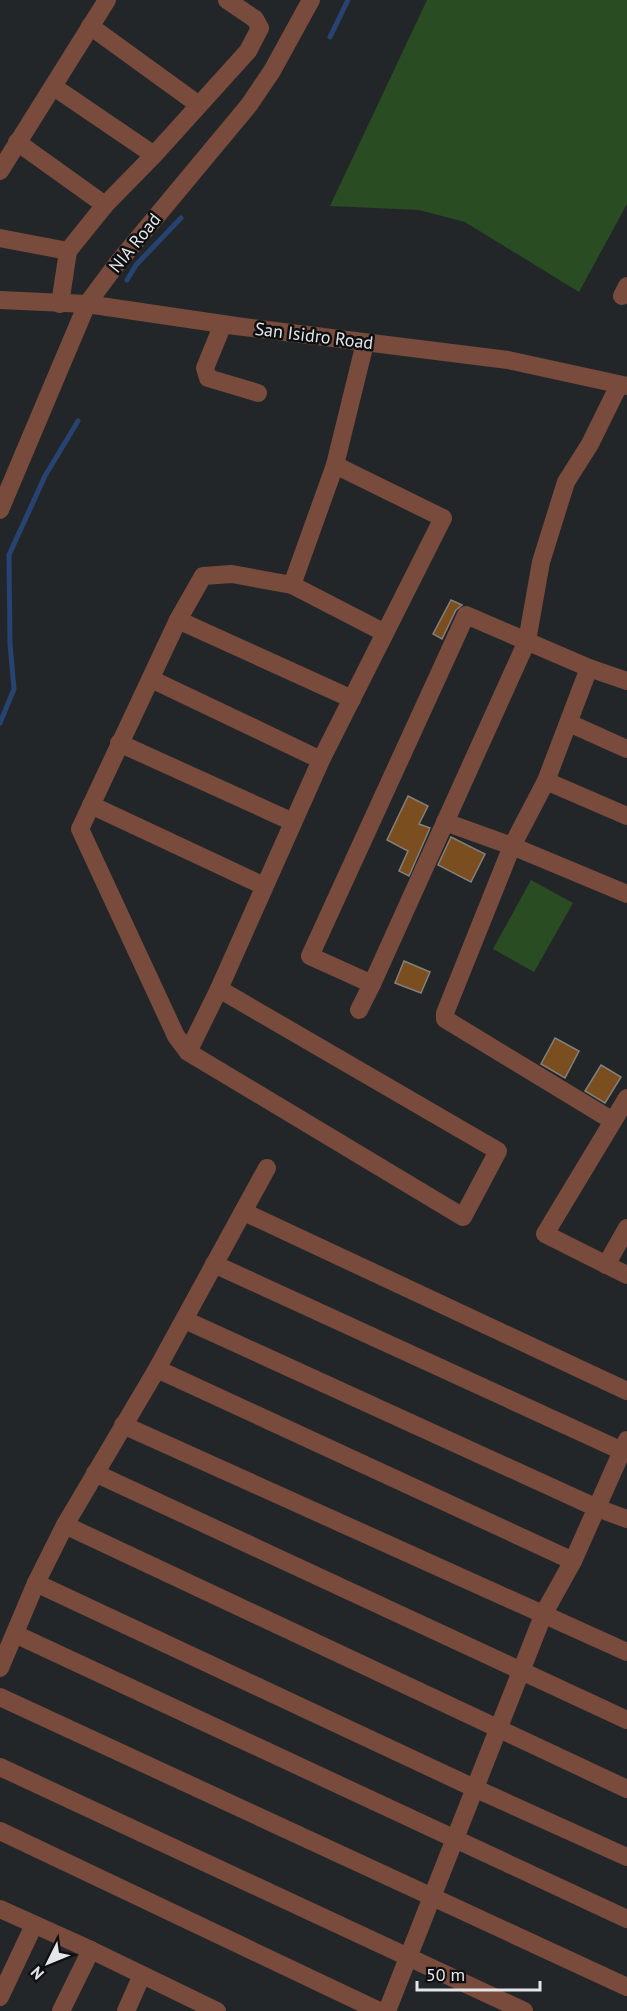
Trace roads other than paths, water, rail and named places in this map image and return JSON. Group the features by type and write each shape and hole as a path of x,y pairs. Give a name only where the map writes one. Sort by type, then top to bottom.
{"street":[{"path":"0,171 107,0"},
{"path":"60,304 68,251 105,205 154,155 248,51 260,28 255,20 227,0"},
{"name":"NIA Road","path":"0,510 87,304 116,265 249,105 272,71 311,0"},
{"path":"90,26 199,105"},
{"path":"54,87 154,155"},
{"path":"17,142 105,205"},
{"path":"0,238 68,251"},
{"name":"San Isidro Road","path":"0,300 87,304 365,343 508,360 623,386"},
{"path":"224,324 206,368 208,378 258,393"},
{"path":"292,585 335,465 365,343"},
{"path":"359,1010 528,640 542,562 566,482 623,386"},
{"path":"188,1052 219,989 321,760 443,518 335,465"},
{"path":"219,989 498,1151 463,1217 188,1052 176,1036 80,829 119,743 152,680 178,620 203,576 232,574 292,585 385,633"},
{"path":"372,984 310,956 466,615 589,668 627,681"},
{"path":"178,620 352,699"},
{"path":"589,668 546,781 512,846 444,1019 613,1121"},
{"path":"152,680 321,760"},
{"path":"568,723 627,749"},
{"path":"119,743 292,822"},
{"path":"546,781 627,816"},
{"path":"91,805 264,886"},
{"path":"445,822 512,846 627,894"},
{"path":"627,1098 545,1234 627,1275"},
{"path":"0,1668 36,1583 65,1525 185,1320 267,1168"},
{"path":"244,1212 627,1391"},
{"path":"606,1265 627,1228"},
{"path":"214,1264 625,1446 573,1561 544,1613 387,2011"},
{"path":"185,1320 597,1508 627,1519"},
{"path":"157,1369 573,1561"},
{"path":"123,1425 627,1652"},
{"path":"95,1473 627,1720"},
{"path":"65,1525 627,1788"},
{"path":"36,1583 627,1857"},
{"path":"15,1634 627,1919"},
{"path":"0,1697 627,1987"},
{"path":"0,1767 524,2011"},
{"path":"0,1831 379,2011"},
{"path":"0,1909 142,1975 194,2006 218,2011"},
{"path":"0,1997 34,1925"},
{"path":"61,2011 91,1950"},
{"path":"126,2011 142,1975"}],"waterway":[{"path":"330,37 348,0"},
{"path":"127,280 136,265 181,218"},
{"path":"0,723 14,689 10,644 9,555 45,476 78,421"}]}
